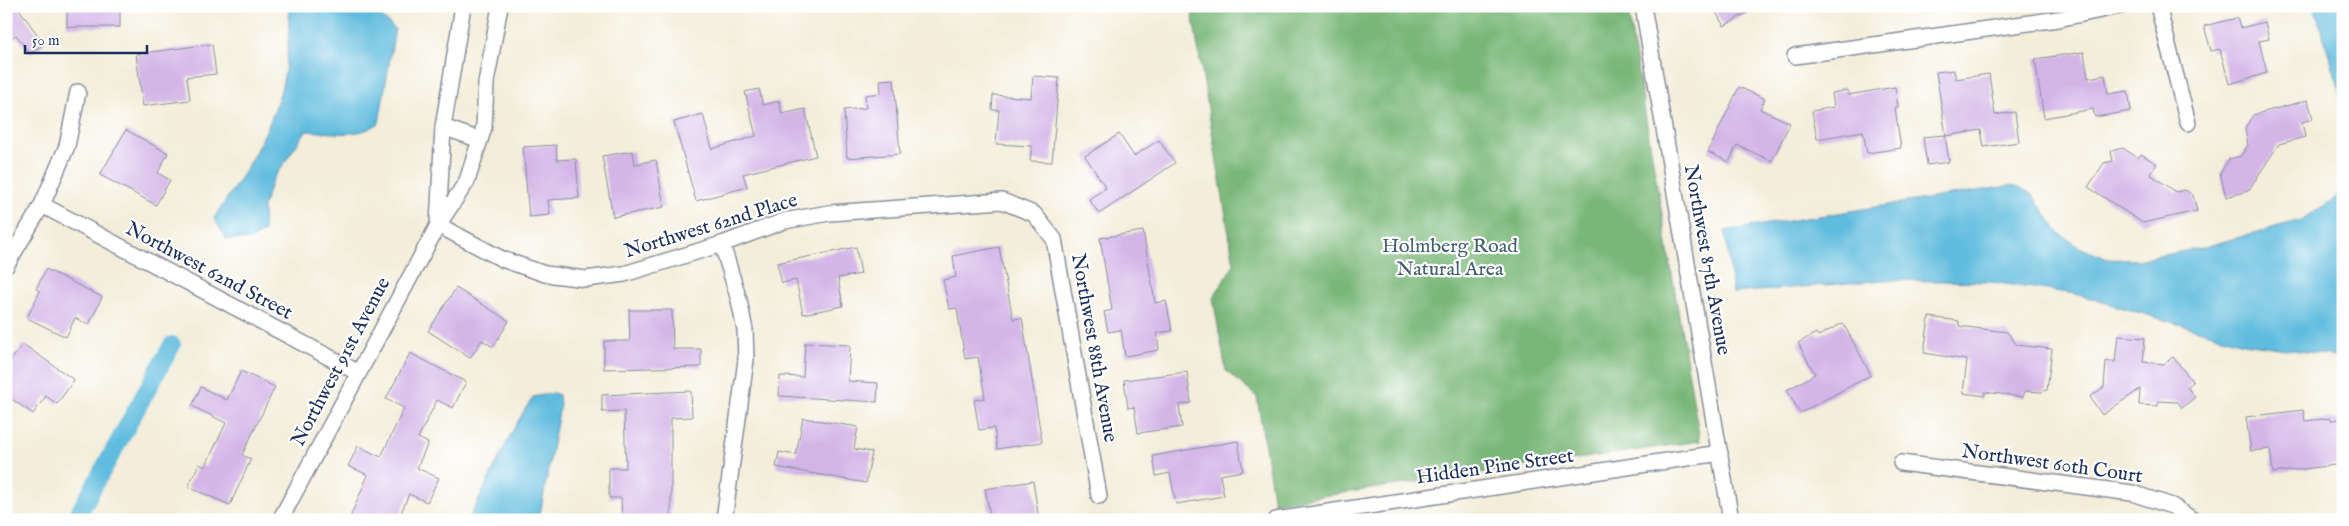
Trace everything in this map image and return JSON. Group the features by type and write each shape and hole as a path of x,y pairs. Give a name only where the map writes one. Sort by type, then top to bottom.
{"street":[{"name":"Northwest 91st Avenue","path":"438,224 444,127 463,6"},
{"name":"Northwest 91st Avenue","path":"280,520 357,372 438,224 467,181 484,127 486,83 500,6"},
{"name":"Northwest 87th Avenue","path":"1643,6 1731,520"},
{"path":"1795,56 2058,19 2120,6"},
{"path":"2158,6 2188,123"},
{"path":"6,266 42,205 67,146 78,92"},
{"path":"444,127 480,140"},
{"name":"Northwest 62nd Place","path":"438,224 502,259 546,274 586,279 624,274 722,244 784,221 829,213 1002,201 1034,214"},
{"name":"Northwest 62nd Street","path":"42,205 357,372"},
{"name":"Northwest 88th Avenue","path":"1034,214 1054,239 1099,496"},
{"path":"722,244 739,300 745,330 746,360 724,520"},
{"name":"Hidden Pine Street","path":"1276,520 1720,454"},
{"name":"Northwest 60th Court","path":"1901,463 2132,493 2172,506 2193,520"}],"green space":[{"name":"Holmberg Road Natural Area","path":"1191,6 1627,6 1700,441 1274,503 1257,397 1226,371 1213,298 1234,264"}],"water":[{"path":"289,6 380,6 382,17 395,29 379,123 371,128 353,133 306,131 272,181 263,207 264,231 250,240 226,239 214,218 254,155 277,104 286,66"},
{"path":"2314,6 2343,6 2343,116 2338,84"},
{"path":"2343,183 2343,357 2243,343 2076,294 1991,282 1884,280 1733,293 1725,231 2014,185 2032,194 2059,233 2079,247 2108,259 2137,260 2201,248 2304,219 2337,197"},
{"path":"553,393 559,395 560,406 539,520 468,520 515,426 533,397"}],"building":[{"path":"6,6 17,6 44,44 30,54 16,35 6,42"},
{"path":"67,6 120,6 120,27 67,27"},
{"path":"1712,6 1759,6 1724,26"},
{"path":"2237,18 2240,28 2265,22 2269,39 2259,41 2267,73 2229,84 2220,49 2211,51 2204,26"},
{"path":"212,44 216,74 187,77 190,100 143,106 136,54"},
{"path":"2084,52 2088,78 2105,75 2108,94 2128,91 2131,111 2095,117 2093,109 2044,118 2035,59"},
{"path":"1954,70 1956,79 1989,74 1995,115 2015,112 2019,142 1984,147 1981,130 1946,136 1936,72"},
{"path":"1033,76 1059,78 1052,162 1030,161 1032,146 996,144 999,110 992,110 993,95 1031,98"},
{"path":"894,79 900,154 847,158 844,110 866,108 865,95 881,93 880,80"},
{"path":"1739,87 1765,99 1760,109 1790,123 1772,161 1737,145 1729,162 1708,152"},
{"path":"1895,87 1898,107 1895,108 1901,148 1867,153 1863,131 1817,139 1812,111 1834,107 1832,93 1848,90 1848,95"},
{"path":"759,89 763,105 779,101 782,114 805,109 816,156 743,174 747,187 696,201 674,122 703,114 712,149 756,136 745,92"},
{"path":"2308,100 2313,119 2302,122 2305,137 2279,144 2248,191 2226,197 2220,173 2229,159 2241,156 2248,145 2245,128 2253,115"},
{"path":"126,130 168,153 158,173 170,180 156,205 100,175"},
{"path":"1119,134 1134,156 1159,140 1175,163 1099,214 1089,199 1106,188 1085,156"},
{"path":"1945,135 1949,162 1927,165 1923,137"},
{"path":"556,145 557,160 576,159 579,198 548,200 550,215 529,217 523,147"},
{"path":"2123,148 2138,158 2141,154 2157,164 2150,174 2176,192 2185,190 2193,195 2197,211 2143,223 2088,187 2104,163 2113,161 2111,151"},
{"path":"633,151 635,164 656,160 664,207 613,217 602,156"},
{"path":"1143,231 1155,303 1166,301 1172,331 1157,333 1159,350 1125,356 1121,330 1108,332 1104,312 1112,310 1100,238"},
{"path":"856,247 861,274 838,278 843,306 803,314 796,280 782,283 777,263"},
{"path":"999,247 1013,319 1022,318 1042,442 997,449 994,428 979,430 974,400 985,398 978,357 965,359 957,308 949,309 943,280 956,277 953,256"},
{"path":"46,269 102,297 89,325 75,318 66,337 27,318 40,291 36,289"},
{"path":"456,288 509,321 493,347 482,340 470,358 428,331"},
{"path":"629,310 672,310 673,349 701,349 701,367 604,369 604,341 630,341"},
{"path":"1929,317 1959,321 1959,326 2007,332 2017,345 2052,349 2047,390 2042,392 2025,391 2023,397 1985,392 1985,396 1963,393 1967,360 1924,353"},
{"path":"1843,323 1871,375 1800,413 1787,390 1815,374 1798,343 1816,333 1818,336"},
{"path":"2118,336 2145,338 2143,362 2164,364 2173,357 2193,382 2187,387 2195,397 2182,408 2178,402 2158,401 2158,406 2139,405 2140,389 2102,415 2090,397 2104,387 2106,361 2115,362"},
{"path":"805,343 850,345 848,381 878,383 877,402 779,396 780,376 803,377"},
{"path":"23,344 74,380 57,404 46,396 33,414 6,395 6,367"},
{"path":"410,353 466,382 453,408 437,400 418,438 428,443 417,468 439,478 427,502 409,494 398,520 349,520 368,475 348,466 358,446 381,457 404,408 386,399"},
{"path":"241,371 275,387 242,455 251,459 230,505 188,487 199,464 205,467 226,423 192,406 201,387 227,400"},
{"path":"1187,372 1191,403 1179,405 1182,427 1138,433 1134,407 1128,408 1124,380"},
{"path":"691,391 692,417 671,418 671,519 622,520 621,498 609,498 609,468 626,468 624,411 602,412 602,395"},
{"path":"2303,410 2305,421 2331,418 2331,420 2343,419 2343,464 2273,473 2270,449 2251,451 2246,417"},
{"path":"803,418 858,427 854,449 872,452 866,483 776,467 779,452 796,455"},
{"path":"1238,441 1243,471 1220,475 1224,496 1176,504 1170,473 1156,476 1153,456"},
{"path":"1033,481 1039,520 991,520 985,489"}],"waterway":[{"path":"75,520 172,345"}]}
